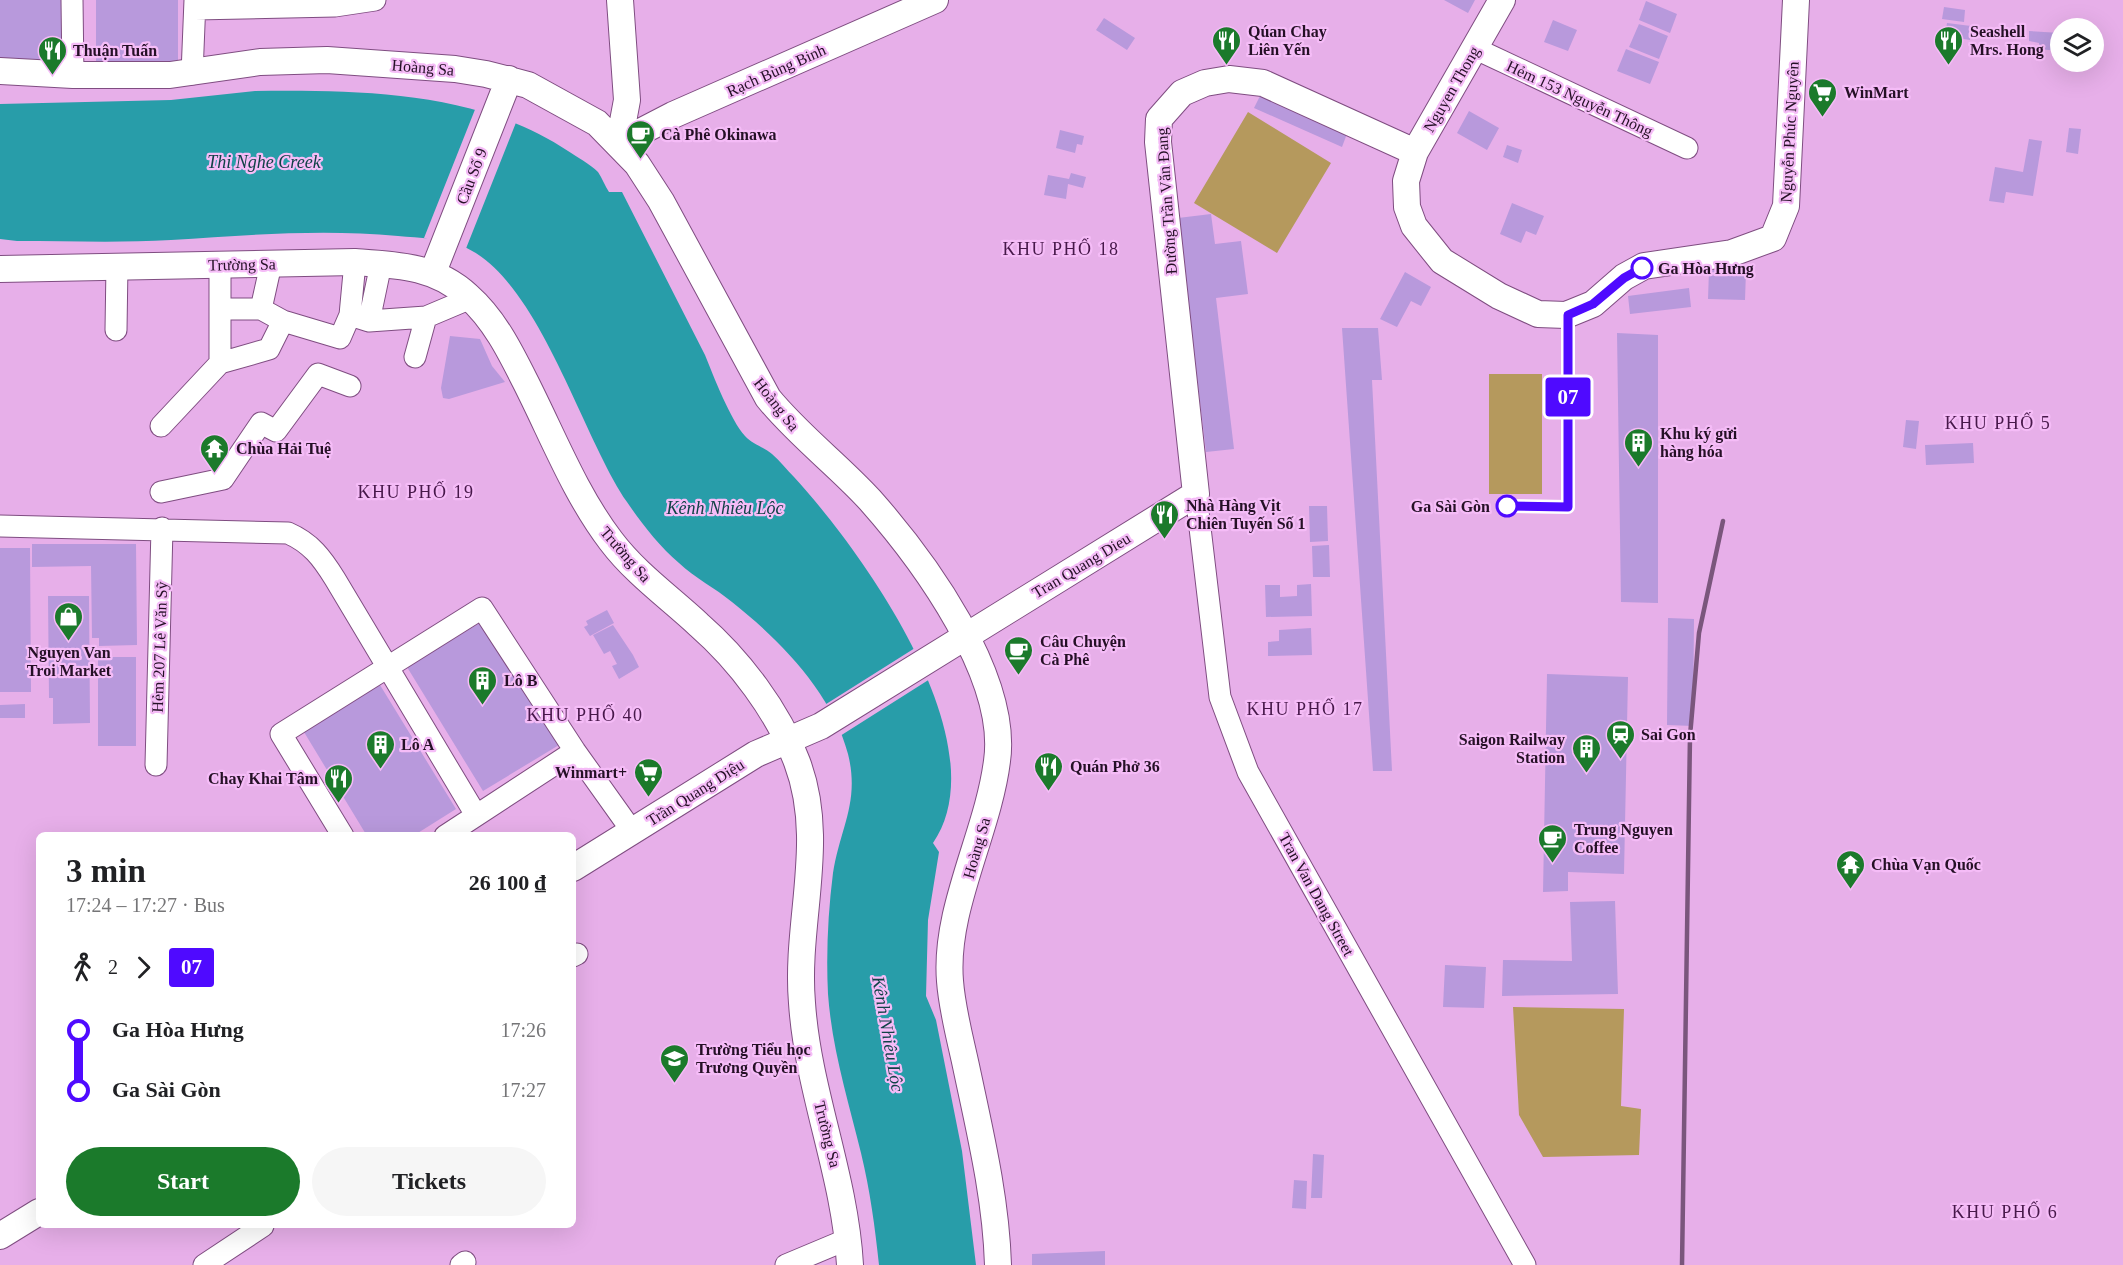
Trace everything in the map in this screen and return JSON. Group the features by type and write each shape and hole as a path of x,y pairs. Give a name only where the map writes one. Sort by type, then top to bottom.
{"street":[{"path":"72,0 73,75"},
{"path":"192,74 195,4 336,6 375,0"},
{"path":"619,143 627,100 620,0"},
{"name":"Rạch Bùng Binh","path":"619,143 673,115 935,0"},
{"name":"Nguyen Thong","path":"1406,181 1414,152 1502,0"},
{"name":"Nguyễn Phúc Nguyên","path":"1406,181 1407,207 1414,226 1442,261 1499,296 1538,314 1566,315 1593,304 1624,278 1644,266 1732,253 1773,238 1786,206 1796,0"},
{"name":"Hẻm 153 Nguyễn Thông","path":"1474,48 1686,148"},
{"name":"Hoàng Sa","path":"0,71 73,75 192,74 260,62 327,60 455,69 509,79 573,107 597,123 637,164 661,201 768,398 787,422 869,500 924,571 965,636 990,687 996,713 998,759 983,826 955,924 950,981 993,1203 998,1265"},
{"name":"Cầu Số 9","path":"433,272 509,79"},
{"name":"Đường Trần Văn Đang","path":"1197,494 1174,308 1158,142 1159,119 1182,93 1205,83 1229,79 1251,81 1263,83 1414,152"},
{"path":"355,262 360,318"},
{"name":"Trường Sa","path":"0,269 355,262 412,266 433,272 454,283 471,298 503,339 591,510 611,541 634,568 723,648 758,693 787,741 797,763 810,818 812,848 801,968 804,1025 844,1205 850,1265"},
{"path":"220,264 220,363"},
{"path":"261,309 271,264"},
{"path":"220,309 261,309 283,321 340,338 360,318 381,264"},
{"path":"116,330 117,265"},
{"path":"360,318 426,317 471,298"},
{"path":"415,357 426,317"},
{"path":"160,426 220,363 268,349 283,321"},
{"path":"161,492 223,479 261,423 276,430 318,374 351,386"},
{"name":"Tran Quang Dieu","path":"965,636 1197,494"},
{"name":"Tran Van Dang Street","path":"1197,494 1220,697 1248,772 1525,1265"},
{"path":"0,526 162,528 288,533 303,540 320,555 476,815"},
{"name":"Hẻm 207 Lê Văn Sỹ","path":"156,765 162,528"},
{"path":"341,832 281,734 482,608 575,751 632,831"},
{"name":"Trần Quang Diệu","path":"576,866 756,754 821,726 965,636"},
{"path":"451,832 575,751"},
{"path":"0,1236 36,1214"},
{"path":"204,1265 260,1228"},
{"path":"786,1265 848,1239"}],"shaded area":[{"path":"1248,112 1331,163 1277,253 1194,203"},
{"path":"1489,374 1542,374 1542,494 1489,494"},
{"path":"1513,1007 1624,1009 1621,1106 1641,1109 1639,1155 1543,1157 1519,1115"}],"water":[{"name":"Kênh Nhiêu Lộc","path":"255,91 376,94 457,105 496,116 533,131 595,169 609,192 622,192 740,429 748,439 772,454 794,477 854,551 885,599 914,650 937,702 949,754 949,802 933,843 939,852 928,920 926,996 936,1020 962,1151 976,1265 879,1265 867,1181 837,1055 828,994 827,948 831,888 852,787 848,754 830,710 802,669 768,633 725,597 685,568 645,526 610,473 556,360 535,323 513,289 489,263 462,246 447,241 369,234 284,234 133,241 0,239 0,104 171,100"}],"pier":[{"path":"476,107 517,120 465,251 424,238"},
{"path":"915,648 930,679 840,736 823,706"}],"building":[{"path":"0,0 65,0 66,61 0,62"},
{"path":"96,0 178,0 178,63 96,62"},
{"path":"1444,0 1475,0 1468,13"},
{"path":"1646,1 1677,14 1670,33 1639,20"},
{"path":"1944,7 1965,10 1964,22 1942,19"},
{"path":"1104,18 1135,38 1127,50 1096,30"},
{"path":"1553,20 1577,30 1568,51 1544,42"},
{"path":"1947,23 1971,26 1970,40 1945,36"},
{"path":"1639,24 1668,36 1659,59 1629,47"},
{"path":"2029,31 2050,32 2050,50 2039,49 2039,43 2029,41"},
{"path":"1626,49 1659,62 1650,84 1617,71"},
{"path":"1262,92 1348,131 1342,147 1254,108"},
{"path":"1469,111 1499,128 1487,150 1457,133"},
{"path":"2069,128 2081,129 2078,154 2066,152"},
{"path":"1060,130 1084,136 1082,145 1077,144 1075,153 1056,148"},
{"path":"2029,139 2042,141 2033,196 2006,192 2004,203 1989,201 1995,167 2023,172"},
{"path":"1507,145 1522,150 1518,163 1503,157"},
{"path":"1071,173 1086,177 1083,188 1068,184 1066,199 1044,195 1048,175 1069,179"},
{"path":"1512,203 1544,216 1536,235 1526,231 1521,243 1500,234"},
{"path":"1211,214 1215,244 1241,241 1248,294 1216,298 1234,449 1206,452 1178,218"},
{"path":"1709,270 1746,271 1745,300 1708,299"},
{"path":"1405,272 1431,287 1421,306 1411,301 1397,327 1380,319"},
{"path":"1689,288 1691,307 1630,314 1628,296"},
{"path":"1342,328 1378,328 1382,380 1372,380 1392,771 1373,771"},
{"name":"Khu ký gửi hàng hóa","path":"1617,333 1658,335 1658,603 1621,602"},
{"path":"450,336 480,339 492,366 505,382 449,399 443,398 441,388"},
{"path":"1906,420 1919,421 1916,449 1903,447"},
{"path":"1973,443 1974,463 1926,465 1925,445"},
{"path":"1309,506 1327,506 1328,541 1310,542"},
{"path":"32,544 136,544 137,645 99,646 99,638 92,638 91,566 32,567"},
{"path":"1329,545 1330,577 1313,577 1312,546"},
{"path":"0,548 30,548 31,692 0,692"},
{"path":"1311,584 1312,616 1266,617 1265,585 1280,585 1280,597 1297,596 1297,585"},
{"path":"48,596 89,596 90,723 53,724 53,698 49,698"},
{"path":"607,610 614,623 590,636 584,627 588,625 586,621"},
{"path":"1668,618 1694,619 1693,726 1667,725"},
{"name":"Lô B","path":"483,621 559,745 483,791 407,667"},
{"path":"613,625 639,667 619,679 612,666 617,664 610,651 604,654 593,635"},
{"path":"1311,628 1312,655 1268,656 1268,642 1279,641 1279,630"},
{"path":"98,657 136,657 136,746 98,746"},
{"name":"Saigon Railway Station","path":"1547,674 1628,677 1624,874 1568,872 1568,891 1543,892"},
{"name":"Lô A","path":"380,685 456,809 419,832 365,832 304,732"},
{"path":"25,704 25,718 0,718 0,705"},
{"path":"1615,901 1618,994 1502,996 1503,960 1572,961 1570,902"},
{"path":"1445,965 1486,967 1484,1008 1443,1007"},
{"path":"1313,1154 1324,1155 1322,1198 1311,1198"},
{"path":"1294,1180 1307,1181 1306,1209 1292,1208"},
{"path":"1105,1251 1105,1265 1032,1265 1032,1254"}],"railway":[{"path":"1682,1265 1690,736 1699,633 1723,521"}],"bus line":[{"name":"07","path":"1507,506 1568,507 1568,315 1593,304 1624,278 1642,268"}],"place":[{"name":"Qúan Chay Liên Yến","path":"1227,66"},
{"name":"Seashell Mrs. Hong","path":"1949,66"},
{"name":"Thuận Tuấn","path":"52,76"},
{"name":"WinMart","path":"1823,118"},
{"name":"Cà Phê Okinawa","path":"640,160"},
{"name":"Ga Hòa Hưng","path":"1642,268"},
{"name":"Khu ký gửi hàng hóa","path":"1639,468"},
{"name":"Chùa Hải Tuệ","path":"215,474"},
{"name":"Ga Sài Gòn","path":"1507,506"},
{"name":"Nhà Hàng Vịt Chiên Tuyến Số 1","path":"1165,540"},
{"name":"Nguyen Van Troi Market","path":"69,642"},
{"name":"Câu Chuyện Cà Phê","path":"1019,676"},
{"name":"Lô B","path":"483,706"},
{"name":"Sai Gon","path":"1620,760"},
{"name":"Lô A","path":"380,770"},
{"name":"Saigon Railway Station","path":"1586,774"},
{"name":"Quán Phở 36","path":"1049,792"},
{"name":"Winmart+","path":"648,798"},
{"name":"Chay Khai Tâm","path":"339,804"},
{"name":"Trung Nguyen Coffee","path":"1553,864"},
{"name":"Chùa Vạn Quốc","path":"1850,890"},
{"name":"Trường Tiểu học Trương Quyền","path":"675,1084"}],"district":[{"name":"KHU PHỐ 18","path":"1061,249"},
{"name":"KHU PHỐ 5","path":"1998,423"},
{"name":"KHU PHỐ 19","path":"416,492"},
{"name":"KHU PHỐ 17","path":"1305,709"},
{"name":"KHU PHỐ 40","path":"585,715"},
{"name":"KHU PHỐ 6","path":"2005,1212"}],"water label":[{"name":"Thi Nghe Creek","path":"264,162"}]}
